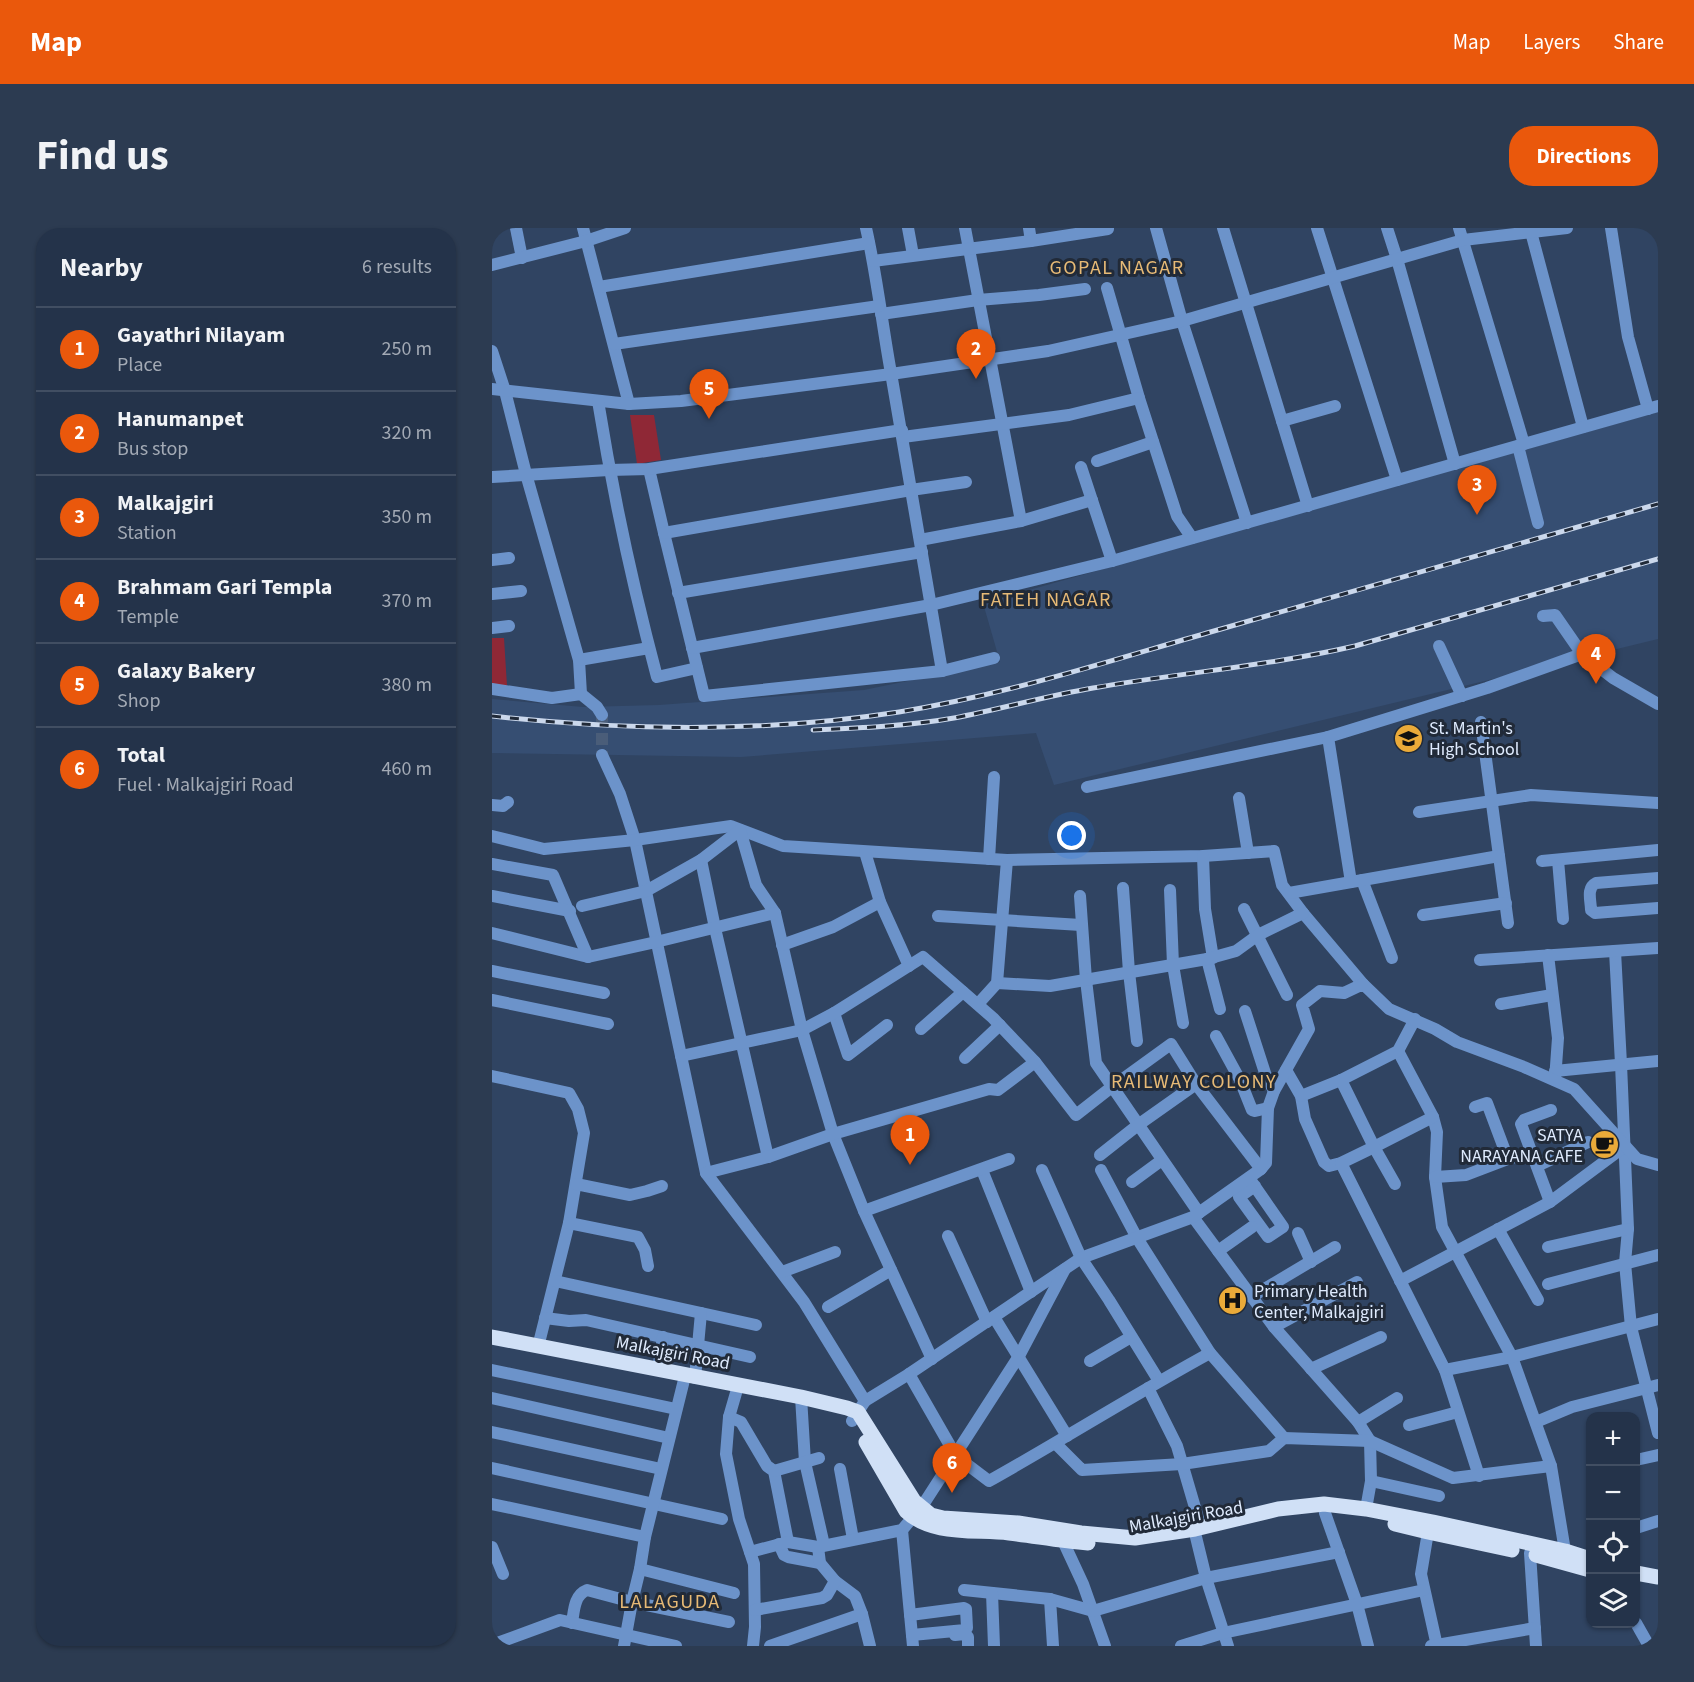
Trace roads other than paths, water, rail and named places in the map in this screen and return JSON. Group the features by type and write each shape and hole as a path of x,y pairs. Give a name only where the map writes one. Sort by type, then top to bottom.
{"main road":[{"name":"Malkajgiri Road","path":"492,1337 801,1397 855,1410"},
{"path":"855,1410 906,1490 917,1513"},
{"name":"Malkajgiri Road","path":"1324,1508 1530,1553 1586,1569"},
{"name":"Malkajgiri Road","path":"917,1513 931,1526 950,1529 1145,1548 1278,1509 1366,1509 1565,1551 1586,1558"},
{"name":"Malkajgiri Road","path":"917,1513 943,1518 1018,1522 1117,1537 1198,1532"},
{"path":"1640,1574 1658,1577"},
{"path":"1640,1585 1658,1587"}],"street":[{"path":"516,228 522,258"},
{"path":"583,228 629,404"},
{"path":"492,265 586,241 620,228"},
{"path":"866,228 942,671"},
{"path":"908,228 913,255"},
{"path":"965,228 1021,521"},
{"path":"1156,228 1182,321 1246,523"},
{"path":"1223,228 1308,506"},
{"path":"1317,228 1397,480"},
{"path":"1386,228 1397,259 1455,464"},
{"path":"492,389 629,404 681,401 891,375 1048,351 1182,321 1397,259 1461,234 1531,232 1567,228"},
{"path":"692,648 931,605 1112,561 1653,408 1628,337 1611,228"},
{"path":"873,261 969,248 1030,234 1108,229"},
{"path":"1531,232 1583,427"},
{"path":"1461,234 1521,445 1539,523"},
{"path":"599,287 869,243"},
{"path":"1107,288 1177,516 1192,538"},
{"path":"614,344 880,310 1085,290"},
{"path":"492,351 579,660 581,694"},
{"path":"492,477 649,469 902,433 1069,415 1139,398"},
{"path":"598,401 609,470 657,677 697,668"},
{"path":"1282,421 1335,406"},
{"path":"1097,461 1153,442"},
{"path":"1081,467 1112,561"},
{"path":"649,469 704,696 942,671 994,658"},
{"path":"664,533 966,482"},
{"path":"678,593 921,546 1021,521 1092,500"},
{"path":"492,560 509,558"},
{"path":"492,594 521,591"},
{"path":"1543,616 1555,615 1582,654 1613,678 1658,704"},
{"path":"492,628 509,626"},
{"path":"1439,646 1462,696"},
{"path":"579,660 649,648"},
{"path":"1087,787 1328,737 1462,696 1582,654"},
{"path":"492,689 552,698 581,694 597,707 602,715"},
{"path":"1481,722 1508,923"},
{"path":"1328,737 1357,881 1392,958"},
{"path":"602,755 620,794 635,840 706,1173 804,1302 855,1410 1081,1258 1196,1215 1252,1182 1266,1163 1268,1108 1274,1090 1309,1029 1302,1005 1320,991 1344,993 1362,984"},
{"path":"989,859 994,777"},
{"path":"1419,812 1531,795 1658,803"},
{"path":"1239,798 1248,853"},
{"path":"492,805 503,806 508,802"},
{"path":"492,836 544,849 635,840 731,826 783,846 1006,860 1203,856 1274,850 1282,885 1302,913 1362,984 1389,1009 1415,1019 1457,1042 1555,1076 1574,1089 1637,1159 1658,1165"},
{"path":"582,906 646,891 701,860 740,830"},
{"path":"740,830 756,885 775,913 802,1030 833,1134 888,1271 932,1359"},
{"path":"1542,861 1658,850"},
{"path":"866,852 880,902 909,966"},
{"path":"1203,856 1210,958 1220,1008"},
{"path":"1289,893 1499,856"},
{"path":"701,860 768,1157"},
{"path":"978,1004 997,983 1006,860"},
{"path":"1558,860 1563,920"},
{"path":"492,864 553,875 588,957"},
{"path":"1658,878 1596,883 1590,889 1592,910 1595,913 1658,908"},
{"path":"1123,888 1137,1041"},
{"path":"1170,890 1173,965 1183,1023"},
{"path":"492,896 570,911"},
{"path":"1080,896 1095,1063 1113,1086 1218,1251 1251,1297 1274,1327 1358,1422 1370,1442 1371,1481 1366,1509"},
{"path":"782,945 833,927 880,902"},
{"path":"1423,915 1506,903"},
{"path":"1244,909 1287,996"},
{"path":"492,933 588,957 775,913"},
{"path":"997,983 1050,986 1210,958 1236,951 1258,935 1302,913"},
{"path":"938,916 1081,925"},
{"path":"1480,960 1658,948"},
{"path":"1614,951 1622,1064 1628,1229 1625,1263 1631,1327 1652,1387 1658,1434"},
{"path":"1548,955 1558,1038 1555,1076"},
{"path":"681,1056 741,1045 802,1030 834,1013 923,957 1000,1025 1035,1062 1076,1115 1172,1044 1196,1084 1261,1169"},
{"path":"492,971 604,993"},
{"path":"921,1029 963,992"},
{"path":"1502,1004 1552,995"},
{"path":"492,1000 608,1024"},
{"path":"1245,1011 1266,1076 1274,1090"},
{"path":"834,1013 848,1055 887,1024"},
{"path":"1301,1096 1341,1080 1398,1051 1415,1019"},
{"path":"965,1058 1000,1025"},
{"path":"1216,1036 1240,1080 1252,1110 1268,1108"},
{"path":"1398,1051 1433,1117 1437,1132 1435,1177 1442,1227 1512,1357 1551,1466 1565,1551"},
{"path":"1555,1076 1622,1064 1658,1061"},
{"path":"706,1173 768,1157 833,1134 989,1089 998,1090 1035,1062"},
{"path":"1286,1070 1301,1096 1305,1119 1324,1162 1329,1166 1341,1163 1433,1117"},
{"path":"492,1076 568,1093 578,1109 584,1133 569,1223 538,1347"},
{"path":"1341,1080 1395,1184"},
{"path":"1100,1155 1196,1084"},
{"path":"1475,1107 1487,1103 1508,1160"},
{"path":"1550,1202 1521,1127 1522,1122 1551,1110"},
{"path":"1537,1166 1588,1142"},
{"path":"1400,1281 1550,1202 1624,1147"},
{"path":"1435,1177 1466,1175 1531,1153"},
{"path":"864,1211 1009,1159"},
{"path":"1132,1182 1162,1160"},
{"path":"1341,1163 1445,1370 1479,1476"},
{"path":"982,1170 1032,1292"},
{"path":"1042,1170 1081,1258 1159,1381"},
{"path":"1101,1170 1137,1238 1210,1353 1284,1438"},
{"path":"576,1184 630,1195 662,1186"},
{"path":"569,1223 638,1237 645,1250 648,1266"},
{"path":"1218,1251 1252,1227"},
{"path":"1498,1229 1538,1300"},
{"path":"1548,1247 1628,1229"},
{"path":"1298,1233 1311,1262"},
{"path":"948,1236 991,1319 1019,1356 1067,1436"},
{"path":"1251,1297 1335,1247"},
{"path":"782,1272 835,1252"},
{"path":"1548,1284 1658,1255"},
{"path":"878,1256 888,1271"},
{"path":"750,1552 783,1543 821,1546 902,1530 917,1513 956,1456 1019,1356 1066,1268"},
{"path":"828,1307 888,1271"},
{"path":"555,1281 756,1325"},
{"path":"1274,1327 1357,1282"},
{"path":"625,1641 661,1469 676,1409 690,1377 698,1345 701,1313"},
{"path":"545,1318 569,1321 586,1320 750,1357"},
{"path":"1445,1370 1512,1357 1658,1319"},
{"path":"1090,1361 1131,1336"},
{"path":"658,1370 663,1337"},
{"path":"1311,1370 1381,1337"},
{"path":"909,1374 956,1456 989,1481 1210,1353"},
{"path":"492,1370 676,1409"},
{"path":"738,1386 729,1417 726,1454 739,1519 754,1564 753,1646"},
{"path":"1536,1422 1572,1407 1652,1387"},
{"path":"1148,1388 1177,1446 1198,1532 1206,1578 1228,1646"},
{"path":"801,1397 805,1462 821,1546 820,1563"},
{"path":"492,1398 669,1438"},
{"path":"1358,1422 1397,1398"},
{"path":"1409,1425 1458,1412"},
{"path":"729,1417 741,1422 767,1466 774,1471 784,1555 820,1563 835,1581 855,1596 870,1646"},
{"path":"492,1432 661,1469"},
{"path":"1056,1444 1082,1470 1182,1464 1269,1451 1284,1438 1370,1442 1453,1478 1551,1466"},
{"path":"1640,1459 1658,1455"},
{"path":"774,1471 819,1458"},
{"path":"492,1468 722,1519"},
{"path":"840,1470 853,1539"},
{"path":"1371,1481 1439,1496"},
{"path":"492,1504 645,1538"},
{"path":"1324,1508 1357,1604 1368,1646"},
{"path":"1640,1526 1658,1521"},
{"path":"902,1530 912,1640"},
{"path":"1428,1532 1421,1574 1435,1645 1534,1628"},
{"path":"1063,1541 1093,1611 1105,1646"},
{"path":"492,1547 503,1574"},
{"path":"964,1590 1050,1599 1093,1611 1206,1578 1339,1552"},
{"path":"1530,1553 1536,1646"},
{"path":"640,1569 734,1593"},
{"path":"754,1610 822,1598 835,1581"},
{"path":"572,1623 577,1598 587,1590 632,1602 729,1622"},
{"path":"1181,1646 1223,1633 1424,1590"},
{"path":"992,1593 994,1646"},
{"path":"1050,1599 1053,1646"},
{"path":"910,1615 966,1609 967,1628 965,1630 912,1640"},
{"path":"770,1646 862,1614"},
{"path":"492,1645 560,1620 625,1641 676,1646"},
{"path":"1638,1628 1649,1646"},
{"path":"912,1640 965,1634 968,1637 968,1646"}],"tunnel":[{"path":"602,715 602,755"}],"railway":[{"path":"492,716 594,725 747,726 848,719 938,705 1054,677 1658,504"},
{"path":"813,730 937,721 1093,688 1322,653 1355,646 1658,559"}],"place":[{"name":"Hanumanpet","path":"976,379"},
{"name":"Galaxy Bakery","path":"709,419"},
{"name":"Malkajgiri","path":"1477,515"},
{"name":"Brahmam Gari Templa","path":"1596,684"},
{"name":"St. Martin's High School","path":"1408,738"},
{"name":"SATYA NARAYANA CAFE","path":"1604,1145"},
{"name":"Gayathri Nilayam","path":"910,1165"},
{"name":"Primary Health Center, Malkajgiri","path":"1233,1301"},
{"name":"Total","path":"952,1493"}],"district":[{"name":"GOPAL NAGAR","path":"1117,268"},
{"name":"FATEH NAGAR","path":"1046,600"},
{"name":"RAILWAY COLONY","path":"1194,1082"},
{"name":"LALAGUDA","path":"670,1602"}]}
